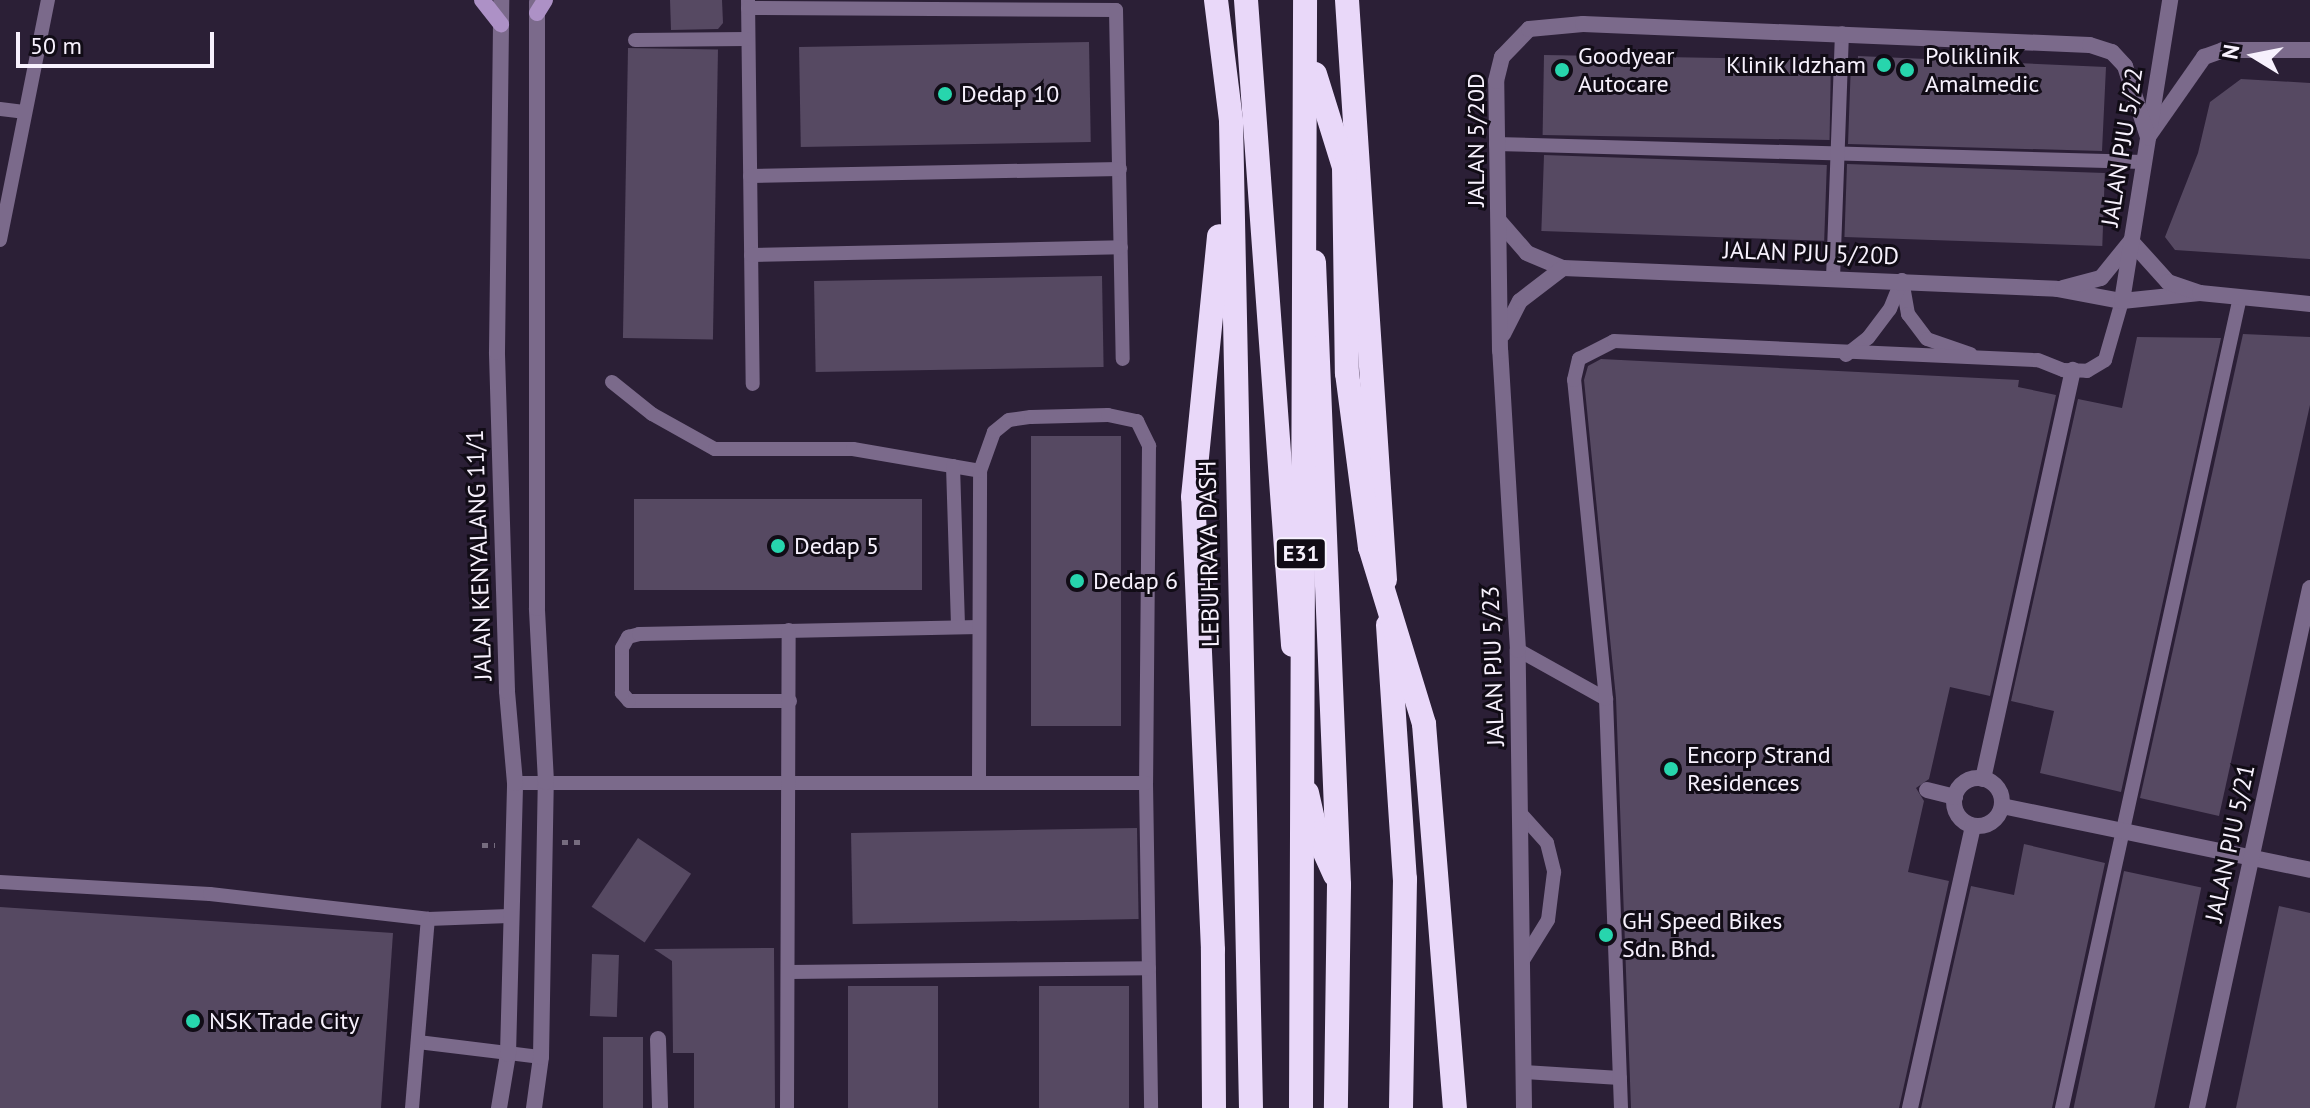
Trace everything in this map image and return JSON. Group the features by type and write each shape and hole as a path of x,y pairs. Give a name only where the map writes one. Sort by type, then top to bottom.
{"highway":[{"name":"LEBUHRAYA DASH","path":"1216,0 1231,121 1251,1108"},
{"path":"1246,3 1303,771 1316,833 1339,885"},
{"path":"1301,7 1325,453 1339,885 1336,1108"},
{"name":"E31","path":"1301,7 1308,53 1301,337 1301,1108"},
{"path":"1348,8 1405,879 1401,1108"},
{"path":"1308,53 1344,167 1347,373 1370,547 1424,724 1455,1108"},
{"path":"1214,1108 1213,950 1193,497 1231,121"}],"street":[{"path":"482,0 501,24"},
{"name":"JALAN KENYALANG 11/1","path":"499,1108 508,1054 509,916 515,783 507,691 497,352 501,0"},
{"name":"JALAN PJU 5/22","path":"2122,301 2170,0"},
{"path":"534,1108 541,1057 546,782 537,592 540,4"},
{"name":"JALAN 5/20D","path":"1500,222 1496,81 1502,57 1515,39 1529,29 1583,24 2090,45 2112,52 2133,83 2148,137"},
{"path":"2148,137 2204,57 2223,50 2310,50"},
{"name":"JALAN PJU 5/20D","path":"1500,222 1527,253 1563,268 1902,280 2057,289 2122,301 2200,293 2309,305"},
{"name":"JALAN PJU 5/23","path":"1500,222 1500,351 1518,650 1524,1108"},
{"name":"JALAN PJU 5/20D","path":"2057,289 2101,278 2131,241 2168,282 2200,293"},
{"path":"1500,351 1506,322 1520,301 1563,268"},
{"path":"1983,779 2073,370"},
{"name":"JALAN PJU 5/21","path":"2197,1108 2310,588"},
{"path":"1983,779 1996,786 2002,806 1988,824 1973,826 1960,818 1955,797 1963,784 1983,779"},
{"path":"1927,790 1955,797"},
{"path":"2002,806 2310,870"},
{"path":"1910,1108 1973,826"},
{"path":"658,1039 660,1108"}],"lane":[{"path":"0,240 48,0"},
{"path":"753,384 748,4 1116,10 1123,359"},
{"path":"1833,278 1842,33"},
{"path":"635,40 747,39"},
{"path":"0,109 24,112"},
{"path":"1496,144 1836,151 2144,162"},
{"path":"750,176 1120,169"},
{"path":"751,255 1121,247"},
{"path":"1846,355 1868,338 1890,309 1902,280"},
{"path":"1902,280 1908,314 1927,339 1984,359"},
{"path":"2062,1108 2120,832 2240,297"},
{"path":"1621,1108 1606,699 1574,380 1579,359 1614,341 1846,355 2038,360 2087,371 2105,360 2122,301"},
{"path":"612,382 652,414 715,449 853,449 980,471"},
{"path":"979,782 980,471 994,432 1009,420 1122,416 1137,421 1145,432 1149,446 1146,783 1151,1108"},
{"path":"953,466 958,627"},
{"path":"790,701 629,701 622,693 622,648 628,637 789,630 979,627"},
{"path":"787,1108 791,781 789,630"},
{"path":"1518,650 1606,699"},
{"path":"515,783 1146,783"},
{"path":"1521,814 1547,843 1554,872 1548,920 1522,962"},
{"path":"0,882 210,894 428,919 509,916"},
{"path":"412,1108 428,919"},
{"path":"789,972 1149,968"},
{"path":"418,1042 541,1057"},
{"path":"1524,1072 1620,1078"}],"building":[{"path":"670,0 722,0 723,23 718,29 671,30"},
{"name":"Dedap 10","path":"1089,42 1091,142 801,147 799,47"},
{"path":"628,48 718,50 713,340 623,338"},
{"path":"1544,55 1831,60 1830,140 1543,135"},
{"path":"1858,56 2106,67 2102,151 1848,144 1851,62 1858,62"},
{"path":"2241,79 2310,83 2310,259 2175,250 2165,237 2198,153 2210,102"},
{"path":"1544,155 1827,165 1824,241 1541,231"},
{"path":"1847,164 2105,173 2102,246 1844,237"},
{"path":"1102,276 1104,367 816,372 814,281"},
{"path":"2243,334 2310,337 2310,405 2219,816 2140,798"},
{"path":"2137,337 2221,338 2121,792 2040,773 2054,711 2011,701 2078,399 2122,408"},
{"path":"1601,359 2019,380 2018,387 2056,395 1990,696 1950,687 1929,779 1916,788 1924,801 1908,872 1949,881 1899,1108 1631,1108 1616,698 1584,380 1588,366"},
{"name":"Dedap 6","path":"1031,436 1121,436 1121,726 1031,726"},
{"name":"Dedap 5","path":"634,499 922,499 922,590 634,590"},
{"path":"1137,828 1139,919 853,924 851,833"},
{"path":"638,838 691,874 645,943 592,907"},
{"path":"2024,844 2105,863 2052,1108 1921,1108 1971,886 2014,895"},
{"path":"2124,871 2201,887 2154,1108 2074,1108"},
{"path":"2279,906 2310,913 2310,1108 2236,1108"},
{"name":"NSK Trade City","path":"0,907 393,933 381,1108 0,1108"},
{"path":"774,948 775,1108 694,1108 694,1053 673,1053 672,961 654,949"},
{"path":"592,954 619,955 617,1017 590,1016"},
{"path":"848,986 938,986 938,1108 848,1108"},
{"path":"1039,986 1129,986 1129,1108 1039,1108"},
{"path":"603,1037 643,1037 643,1108 603,1108"}],"place":[{"name":"Klinik Idzham","path":"1884,65"},
{"name":"Goodyear Autocare","path":"1562,70"},
{"name":"Poliklinik Amalmedic","path":"1907,70"},
{"name":"Dedap 10","path":"945,94"},
{"name":"Dedap 5","path":"778,546"},
{"name":"Dedap 6","path":"1077,581"},
{"name":"Encorp Strand Residences","path":"1671,769"},
{"name":"GH Speed Bikes Sdn. Bhd.","path":"1606,935"},
{"name":"NSK Trade City","path":"193,1021"}]}
